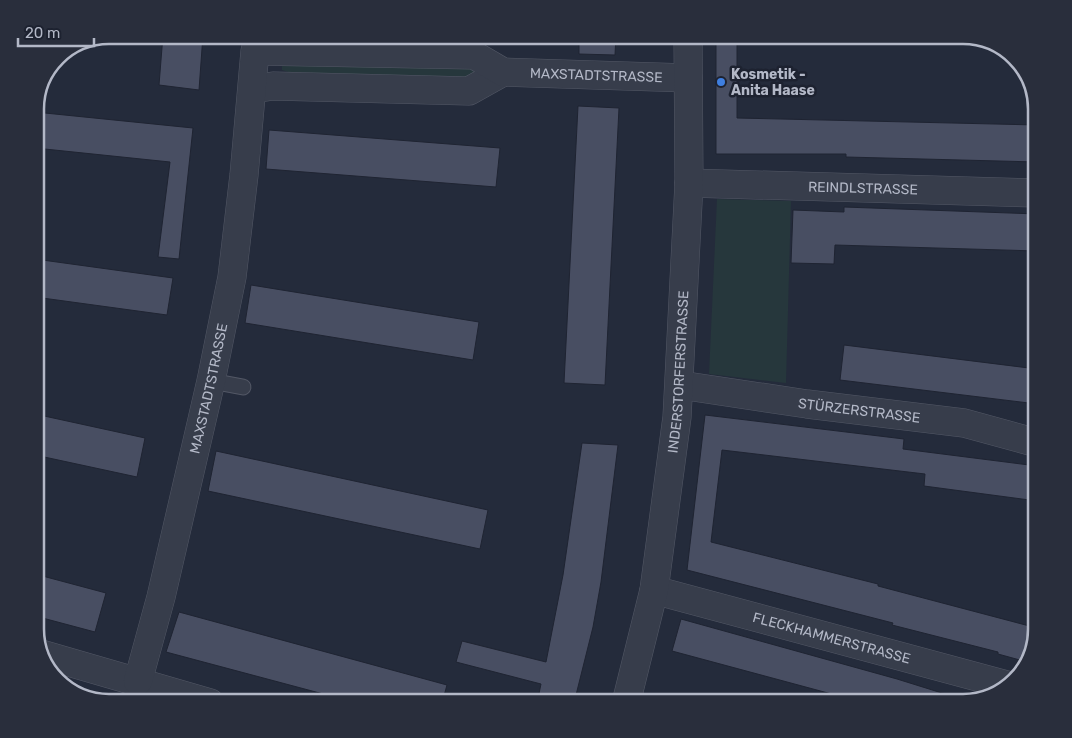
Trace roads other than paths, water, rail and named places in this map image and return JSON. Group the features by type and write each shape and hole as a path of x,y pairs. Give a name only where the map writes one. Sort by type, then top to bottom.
{"street":[{"name":"INDERSTORFERSTRASSE","path":"628,694 654,590 680,386 689,183 688,44"},
{"name":"MAXSTADTSTRASSE","path":"138,681 162,597 211,381 232,276 255,51 474,55 503,72 688,78"},
{"path":"252,89 273,86 470,91 503,72"},
{"name":"REINDLSTRASSE","path":"689,183 1028,193"},
{"name":"STÜRZERSTRASSE","path":"680,386 964,423 1028,441"},
{"name":"FLECKHAMMERSTRASSE","path":"654,590 999,683"},
{"path":"50,656 138,681 176,694"}],"lane":[{"path":"211,381 243,387"}],"place":[{"name":"Kosmetik - Anita Haase","path":"721,82"}]}
